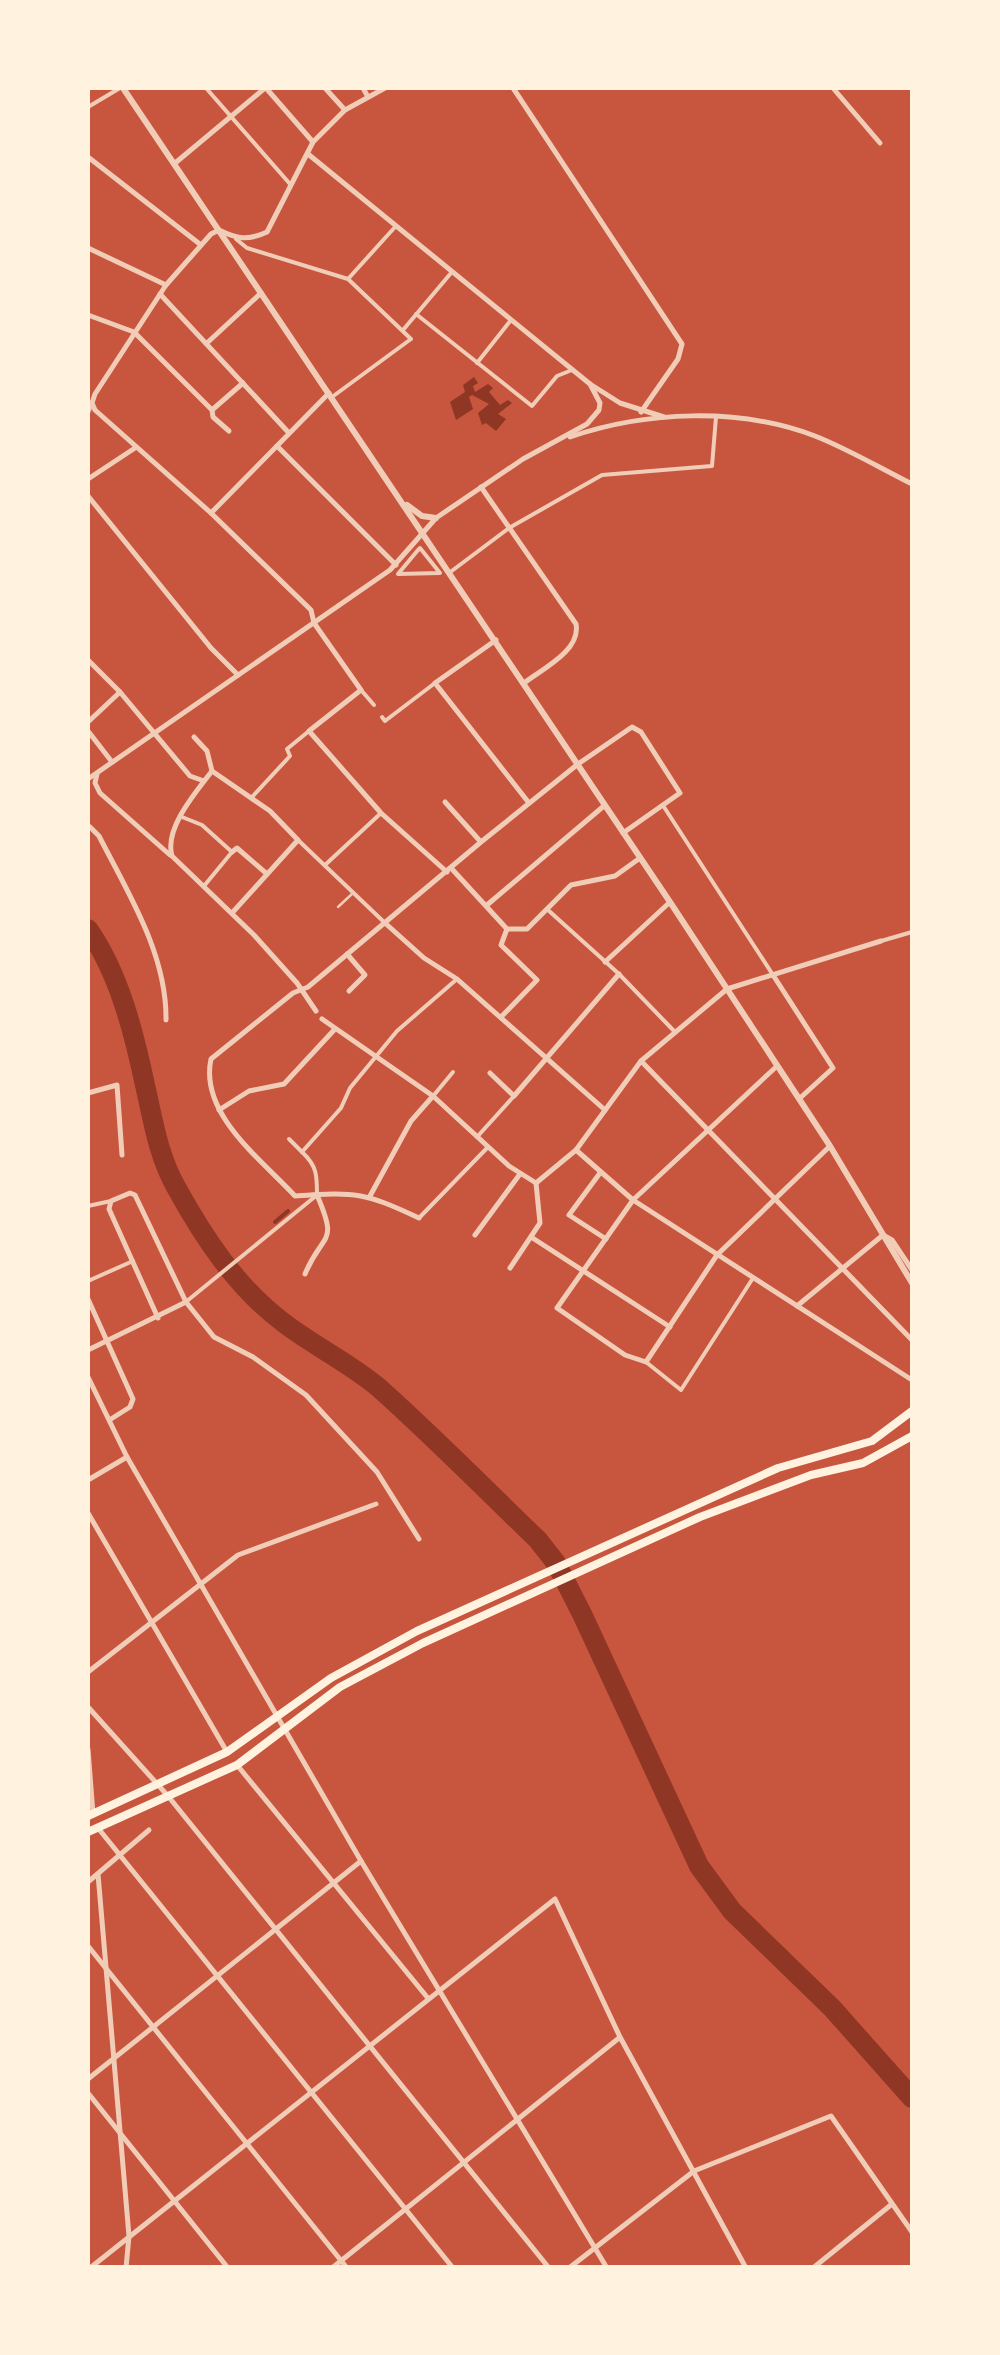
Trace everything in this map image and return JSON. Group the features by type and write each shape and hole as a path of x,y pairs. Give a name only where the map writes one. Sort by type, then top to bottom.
{"main road":[{"path":"89,1816 228,1752 331,1678 416,1631 778,1468 872,1442 912,1410"},
{"path":"88,1832 237,1765 340,1686 422,1643 700,1517 811,1475 864,1464 912,1436"}],"street":[{"path":"88,107 122,88 670,902 830,1146 912,1283"},
{"path":"206,88 290,184"},
{"path":"174,164 266,88 314,142"},
{"path":"325,88 345,110"},
{"path":"363,88 368,97"},
{"path":"236,238 253,238 266,232 314,142 345,110 384,88"},
{"path":"512,88 682,344 678,359 642,412"},
{"path":"833,88 880,142"},
{"path":"88,96 95,102"},
{"path":"307,152 590,384 620,403 664,417"},
{"path":"88,157 201,245"},
{"path":"348,279 395,227"},
{"path":"88,412 95,394 166,285 219,230"},
{"path":"211,513 330,395 411,339 348,279 246,248 219,230"},
{"path":"88,248 166,285"},
{"path":"402,331 452,272"},
{"path":"206,344 261,293"},
{"path":"160,294 289,433"},
{"path":"416,314 532,406 556,376 572,370"},
{"path":"88,315 134,332 229,430"},
{"path":"477,363 510,320"},
{"path":"212,410 243,383"},
{"path":"88,779 396,565 436,518 587,424 599,410 597,394 590,384"},
{"path":"92,403 95,410 211,513 311,610 314,623 374,705"},
{"path":"558,441 599,427 664,417 761,422 813,436 912,484"},
{"path":"448,573 510,528 602,475 712,466 716,418"},
{"path":"277,446 396,565"},
{"path":"88,479 136,447"},
{"path":"481,487 576,624 578,635 574,645 524,683"},
{"path":"88,496 238,676"},
{"path":"399,496 412,511 436,518"},
{"path":"420,548 440,572 412,574 398,574 420,548"},
{"path":"382,717 385,721 496,640"},
{"path":"88,660 190,776 204,781"},
{"path":"435,683 529,803"},
{"path":"252,797 290,756 287,749 362,690"},
{"path":"88,722 120,692"},
{"path":"488,1147 419,1218 370,1196 347,1192 296,1196 220,1110 210,1090 212,1059 578,764 632,727 641,732 680,793 623,833"},
{"path":"88,731 112,762"},
{"path":"309,731 381,813 449,870 507,929 527,929 571,886 615,876 640,858"},
{"path":"194,738 207,751 212,771 252,797 424,958 458,979 605,1110"},
{"path":"172,856 168,844 212,771"},
{"path":"97,773 95,783 100,794 232,913 316,1011"},
{"path":"445,802 480,842"},
{"path":"486,905 605,805"},
{"path":"664,807 833,1068 799,1099"},
{"path":"325,865 381,813"},
{"path":"182,817 202,825 232,852"},
{"path":"90,818 89,828 99,836 149,938 161,979 166,1020"},
{"path":"232,913 298,840"},
{"path":"204,886 237,848 267,874"},
{"path":"605,962 670,902"},
{"path":"548,910 674,1030"},
{"path":"502,1016 536,980 501,945 507,929"},
{"path":"536,1183 576,1150 640,1060 726,989 912,932"},
{"path":"347,954 366,975 349,991"},
{"path":"477,1137 619,974"},
{"path":"302,1152 342,1108 350,1088 397,1030 458,979"},
{"path":"322,1019 434,1096 488,1147 536,1183"},
{"path":"220,1110 248,1091 284,1084 334,1029"},
{"path":"640,1060 912,1340"},
{"path":"753,1278 681,1390 646,1362 625,1356 557,1308 634,1200 777,1066"},
{"path":"370,1196 412,1122 453,1072"},
{"path":"490,1073 514,1096"},
{"path":"88,1093 116,1085 122,1155"},
{"path":"290,1139 313,1162 317,1195 330,1231 305,1274"},
{"path":"646,1362 718,1255 830,1146"},
{"path":"576,1150 634,1200 912,1380"},
{"path":"475,1235 520,1174"},
{"path":"600,1174 568,1215 606,1239"},
{"path":"510,1268 540,1223 536,1183"},
{"path":"88,1206 134,1195 186,1302 217,1342 253,1358 306,1395 377,1472 419,1539"},
{"path":"88,1350 158,1318 200,1293 317,1195"},
{"path":"112,1201 110,1208 158,1318"},
{"path":"797,1306 884,1235"},
{"path":"884,1235 892,1240 912,1270"},
{"path":"531,1237 670,1327"},
{"path":"88,1281 133,1260"},
{"path":"88,1298 133,1400 130,1407 111,1420"},
{"path":"88,1377 126,1457 285,1730 607,2268"},
{"path":"88,1480 126,1457"},
{"path":"88,1672 238,1555 376,1504"},
{"path":"88,1513 228,1752"},
{"path":"88,1707 168,1796 549,2268"},
{"path":"88,1750 89,1816"},
{"path":"237,1765 428,1998"},
{"path":"98,1828 454,2268"},
{"path":"88,1882 149,1830"},
{"path":"88,2078 362,1861"},
{"path":"98,1874 128,2236 126,2268"},
{"path":"90,2268 555,1899 620,2037 746,2268"},
{"path":"88,1946 346,2268"},
{"path":"332,2268 620,2037"},
{"path":"88,2093 228,2268"},
{"path":"569,2268 694,2171 831,2116 912,2232"},
{"path":"813,2268 892,2204"}],"lane":[{"path":"338,907 354,892"}],"shaded area":[{"path":"474,377 478,383 473,386 475,392 488,384 493,388 489,392 500,405 508,400 512,403 498,414 506,419 496,431 486,423 482,425 478,413 489,404 472,395 469,397 473,409 456,420 450,402 465,392 463,385"}],"waterway":[{"path":"88,929 124,1004 165,1162 210,1243 267,1309 378,1387 538,1540 556,1563 582,1614 699,1866 732,1911 832,2008 912,2098"},
{"path":"275,1222 288,1211"}]}
